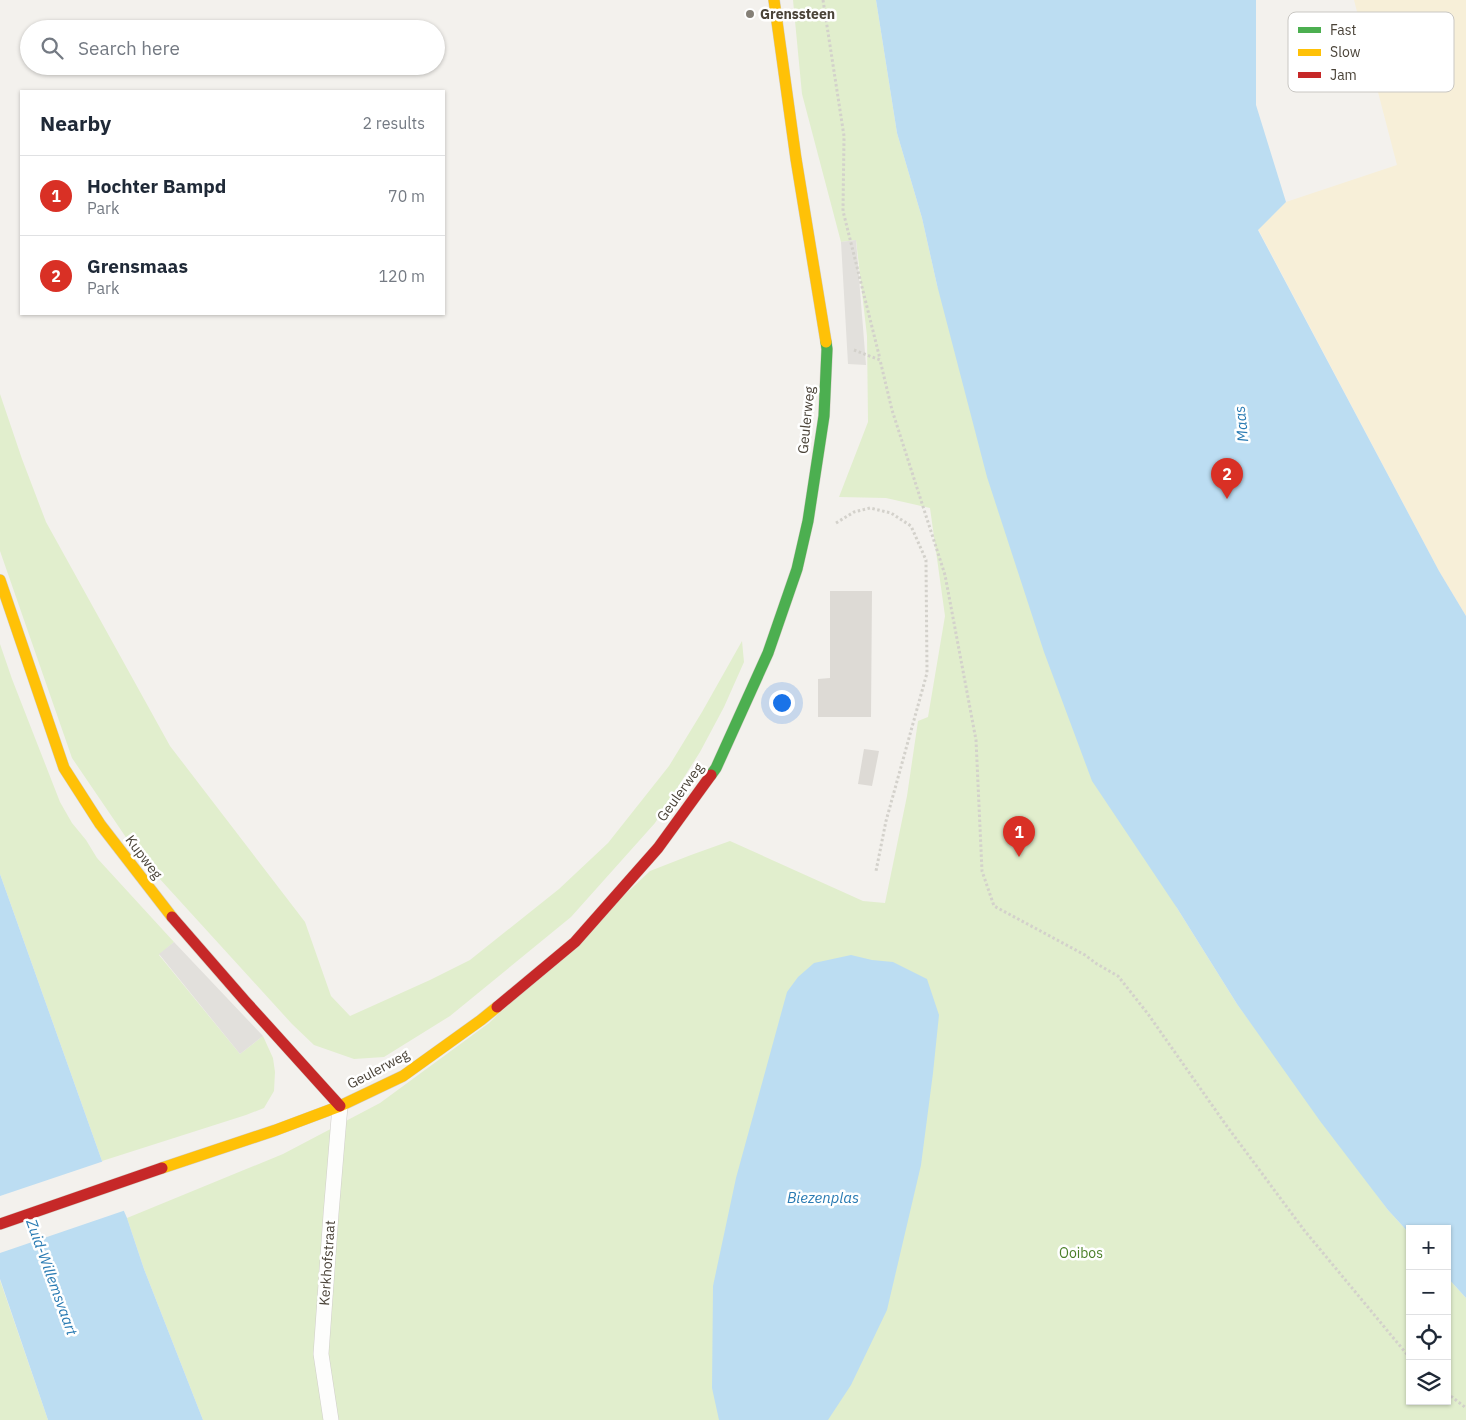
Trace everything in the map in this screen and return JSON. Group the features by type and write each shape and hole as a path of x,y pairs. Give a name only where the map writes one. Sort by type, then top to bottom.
{"street":[{"name":"Geulerweg","path":"0,1224 276,1130 340,1106 403,1076 481,1020 575,942 658,848 716,768 768,653 797,569 808,521 824,416 827,349 796,159 774,0"},
{"name":"Kupweg","path":"0,580 64,768 100,824 162,906 340,1106"}],"lane":[{"name":"Kerkhofstraat","path":"331,1420 321,1354 340,1106"}],"path":[{"path":"823,0 844,136 843,211 892,410 945,575 976,740 982,871 994,906 1086,955 1096,964 1118,976 1148,1014 1226,1125 1304,1230 1406,1353"},
{"path":"827,349 853,350 880,360"},
{"path":"854,512 870,508 891,513 911,526 926,560 927,673 886,821 876,871"},
{"path":"1451,1396 1466,1408"}],"green space":[{"name":"Ooibos","path":"793,0 876,0 897,133 922,218 937,285 1177,908 1237,1004 1388,1210 1406,1230 1406,1405 1451,1405 1451,1281 1466,1298 1466,1420 203,1420 144,1269 127,1218 283,1154 380,1103 489,1023 650,871 730,841 863,901 885,903 907,796 918,721 928,717 945,616 930,508 886,498 839,497 868,422 867,336 856,240 841,242 802,94"},
{"path":"0,394 46,522 170,746 305,922 331,996 350,1016 470,960 559,889 608,843 669,766 742,641 744,662 724,707 700,752 655,823 571,917 450,1016 384,1057 354,1059 314,1045 292,1024 138,855 72,758 0,551"},
{"path":"0,644 60,802 72,823 86,840 97,858 174,942 159,955 240,1054 263,1036 273,1058 275,1072 274,1091 264,1108 102,1161 0,874"},
{"path":"0,1280 48,1420 0,1420"}],"sand":[{"path":"1354,0 1466,0 1466,616 1439,571 1258,229 1286,202 1397,165 1378,92 1454,92 1454,12 1357,12"}],"shaded area":[{"path":"856,240 866,365 848,364 841,242"},
{"path":"174,942 263,1036 240,1054 159,954"}],"water":[{"name":"Maas","path":"876,0 1256,0 1256,105 1286,202 1258,230 1439,571 1466,616 1466,1298 1451,1281 1451,1225 1406,1225 1406,1230 1388,1210 1320,1121 1237,1004 1177,908 1092,781 1044,652 987,477 937,285 922,218 897,133"},
{"name":"Zuid-Willemsvaart","path":"0,874 102,1161 127,1218 144,1269 203,1420 48,1420 0,1279"},
{"name":"Biezenplas","path":"851,955 893,962 927,979 939,1015 921,1165 887,1310 851,1385 828,1420 719,1420 712,1388 713,1286 736,1178 787,992 798,977 814,963"}],"pier":[{"path":"104,1161 126,1210 0,1253 0,1196"}],"building":[{"path":"830,591 872,591 871,717 818,717 818,679 830,678"},
{"path":"864,749 879,751 872,786 858,784"}],"traffic: fast":[{"path":"711,775 716,768 768,653 797,569 808,521 824,416 826,342"}],"traffic: slow":[{"path":"774,0 796,159 826,342"},
{"path":"0,580 64,768 100,824 172,917"},
{"path":"162,1168 276,1130 340,1106 403,1076 497,1007"}],"traffic: jam":[{"path":"497,1007 575,942 658,848 711,775"},
{"path":"172,917 340,1106"},
{"path":"0,1224 162,1168"}],"place":[{"name":"Grenssteen","path":"750,14"},
{"name":"Grensmaas","path":"1227,499"},
{"name":"Hochter Bampd","path":"1019,857"}]}
